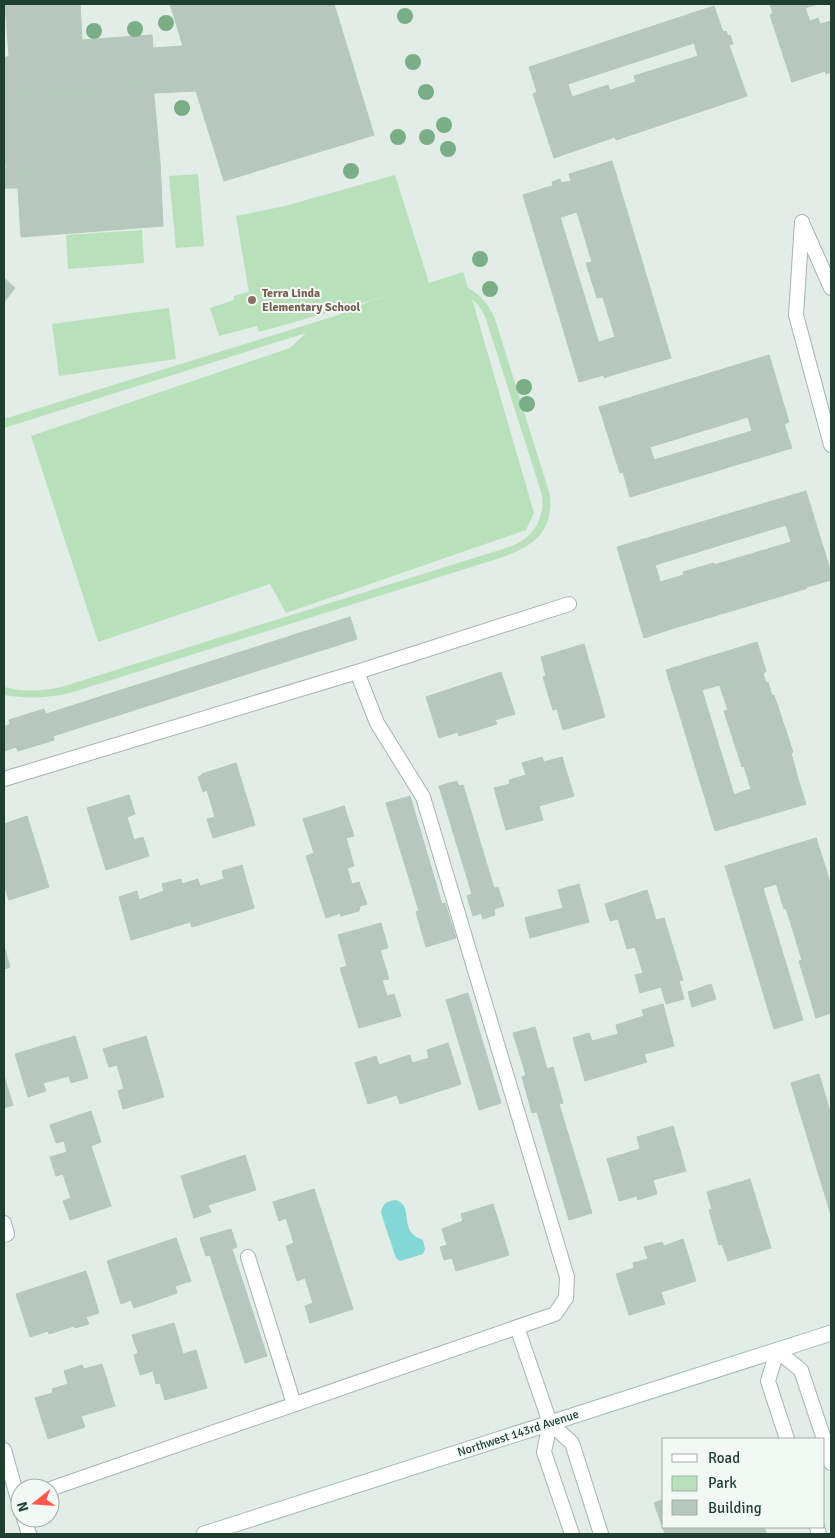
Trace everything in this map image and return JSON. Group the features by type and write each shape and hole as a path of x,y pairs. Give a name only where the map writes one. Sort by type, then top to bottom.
{"main road":[{"name":"Northwest 143rd Avenue","path":"204,1534 831,1333"}],"lane":[{"path":"831,288 802,222 796,315 831,445"},
{"path":"4,779 357,672 569,604"},
{"path":"60,1486 555,1314 566,1298 567,1277 423,797 377,723 357,672"},
{"path":"4,1222 8,1234 4,1236"},
{"path":"248,1257 294,1404"},
{"path":"517,1327 550,1422 572,1443 601,1534"},
{"path":"787,1438 768,1381 778,1351 802,1370 824,1438"},
{"path":"550,1422 544,1452 572,1534"},
{"path":"825,1442 831,1463"},
{"path":"4,1450 12,1478"}],"green space":[{"path":"198,174 204,246 176,248 169,176"},
{"path":"395,175 429,283 463,272 468,288 484,301 495,319 550,495 548,520 538,537 522,549 500,558 70,693 37,697 4,695 4,687 20,690 38,690 71,684 512,546 532,532 542,512 542,495 484,313 472,299 534,513 526,530 286,613 270,584 98,642 31,436 290,348 306,333 4,428 4,419 338,315 370,301 404,291 259,332 257,326 219,336 210,308 234,300 234,296 249,292 236,216 285,206"},
{"path":"142,230 144,263 68,269 66,235"},
{"path":"169,308 176,359 59,376 52,324"}],"water":[{"path":"395,1200 404,1207 410,1231 423,1240 425,1249 423,1254 400,1261 396,1258 381,1213 382,1207 385,1204"}],"building":[{"path":"5,4 80,4 82,40 152,35 153,48 183,46 170,4 334,4 374,135 224,181 196,91 154,93 153,85 11,95 12,118 4,121 4,58 9,56"},
{"path":"770,4 818,4 805,8 810,21 818,18 820,24 831,21 831,72 826,74 825,71 792,82 770,15 773,13"},
{"path":"714,6 723,32 726,31 728,36 730,35 733,44 729,45 747,96 616,140 615,137 554,158 533,94 537,92 529,67","holes":["694,43 698,56 634,76 636,82 610,90 608,85 572,97 568,84"]},
{"path":"153,85 160,162 17,173 11,95"},
{"path":"12,118 18,188 6,188 4,190 4,171 6,168 4,121"},
{"path":"612,161 671,358 609,376 599,342 615,337 603,297 597,298 586,263 592,262 577,212 555,219 545,188 553,186 552,182 560,179 561,183 571,181 569,174"},
{"path":"160,162 163,226 21,237 17,173"},
{"path":"545,188 555,219 560,217 609,376 604,378 604,375 579,382 523,195"},
{"path":"4,278 15,288 4,302"},
{"path":"769,355 789,422 784,424 792,448 630,497 623,472 620,473 599,407","holes":["748,417 752,431 654,460 650,447"]},
{"path":"806,491 831,573 831,580 805,589 786,525 655,565 659,577 655,578 671,629 644,638 617,547"},
{"path":"791,542 805,589 671,629 655,578 659,577 660,582 684,575 683,572 714,563 714,565"},
{"path":"350,617 357,639 53,736 54,740 18,751 16,747 4,751 4,727 10,724 9,720 44,709 46,714"},
{"path":"757,642 766,671 763,674 702,690 734,795 744,791 746,798 799,782 806,804 715,831 666,670"},
{"path":"584,644 605,717 563,730 557,709 553,710 543,677 546,676 541,657"},
{"path":"501,672 515,714 495,720 497,724 459,736 458,732 439,738 426,697"},
{"path":"763,674 766,683 768,682 772,696 774,695 793,752 791,753 799,782 746,798 744,791 751,789 724,711 728,710 720,686"},
{"path":"542,757 544,762 562,757 574,796 539,806 543,820 506,830 494,788 510,784 509,780 526,775 522,763"},
{"path":"236,763 255,825 213,838 207,819 215,817 207,790 203,792 198,777"},
{"path":"457,781 459,786 463,785 494,888 498,887 504,906 494,909 495,915 483,919 481,913 473,916 467,896 472,894 439,786"},
{"path":"129,795 135,814 127,817 134,840 143,837 149,856 106,870 87,808"},
{"path":"410,796 442,904 445,903 456,938 426,947 416,912 419,911 386,803"},
{"path":"344,806 354,836 346,838 354,866 347,868 352,884 359,882 367,904 360,906 359,911 341,916 340,913 326,918 306,856 314,853 303,819"},
{"path":"27,816 49,887 9,900 4,884 4,824"},
{"path":"816,838 826,869 763,888 803,1020 774,1029 725,866"},
{"path":"242,865 254,908 192,927 190,922 131,940 119,897 137,891 139,900 164,891 162,884 181,879 182,884 198,879 200,886 224,879 222,871"},
{"path":"826,869 831,887 831,1013 816,1018 799,961 802,960 776,883"},
{"path":"579,884 589,922 530,938 525,918 563,908 558,890"},
{"path":"647,890 656,920 664,918 683,980 679,981 684,999 666,1004 661,987 640,993 635,975 643,973 635,947 627,949 618,919 610,921 605,904"},
{"path":"381,923 388,948 380,950 389,979 382,980 387,996 394,994 401,1016 359,1028 340,968 347,966 338,935"},
{"path":"4,946 10,967 4,969"},
{"path":"711,984 716,999 692,1007 688,992"},
{"path":"468,993 501,1103 479,1110 446,1000"},
{"path":"663,1004 674,1046 644,1054 647,1062 585,1081 573,1038 589,1033 592,1041 618,1034 616,1025 644,1016 642,1010"},
{"path":"535,1027 547,1069 553,1067 563,1103 559,1104 592,1213 569,1220 537,1112 532,1113 522,1077 526,1075 513,1033"},
{"path":"75,1036 88,1078 71,1083 69,1076 43,1083 46,1091 28,1097 15,1054"},
{"path":"146,1036 164,1097 123,1109 118,1091 124,1089 117,1065 109,1067 103,1049"},
{"path":"448,1043 461,1084 400,1104 397,1095 368,1104 355,1063 376,1056 379,1065 410,1055 412,1063 429,1058 427,1050"},
{"path":"819,1074 831,1115 831,1215 791,1083"},
{"path":"4,1076 13,1105 4,1108"},
{"path":"91,1111 101,1142 91,1146 111,1206 70,1220 63,1201 71,1198 63,1174 56,1176 50,1157 67,1152 64,1141 56,1143 50,1125"},
{"path":"673,1126 686,1171 653,1180 657,1194 638,1200 637,1196 619,1201 607,1159 640,1149 637,1137"},
{"path":"245,1155 256,1190 208,1205 211,1212 194,1218 181,1176"},
{"path":"750,1179 771,1248 728,1261 722,1244 719,1245 709,1210 712,1209 707,1192"},
{"path":"314,1189 353,1309 310,1323 305,1306 313,1303 305,1278 297,1281 286,1246 294,1243 286,1218 279,1221 273,1202"},
{"path":"493,1204 509,1255 456,1271 452,1258 444,1260 440,1247 447,1245 442,1229 463,1221 461,1214"},
{"path":"231,1229 237,1247 232,1249 267,1356 245,1363 210,1255 206,1256 200,1238"},
{"path":"176,1238 191,1281 175,1286 177,1293 134,1308 131,1300 121,1304 107,1261"},
{"path":"683,1239 696,1281 661,1292 665,1304 629,1315 616,1274 634,1268 633,1263 648,1259 644,1247 662,1242 664,1246"},
{"path":"86,1271 99,1313 86,1317 89,1324 75,1328 74,1326 49,1334 48,1331 30,1337 16,1294"},
{"path":"174,1323 183,1354 196,1350 207,1388 165,1400 160,1383 156,1384 153,1371 140,1375 134,1355 138,1353 132,1335"},
{"path":"102,1364 115,1406 81,1416 85,1427 48,1439 35,1398 53,1393 52,1389 68,1384 64,1371 82,1365 84,1369"},
{"path":"662,1500 662,1526 654,1503"},
{"path":"663,1528 764,1528 767,1534 665,1534"}],"place":[{"name":"Terra Linda Elementary School","path":"252,300"}]}
